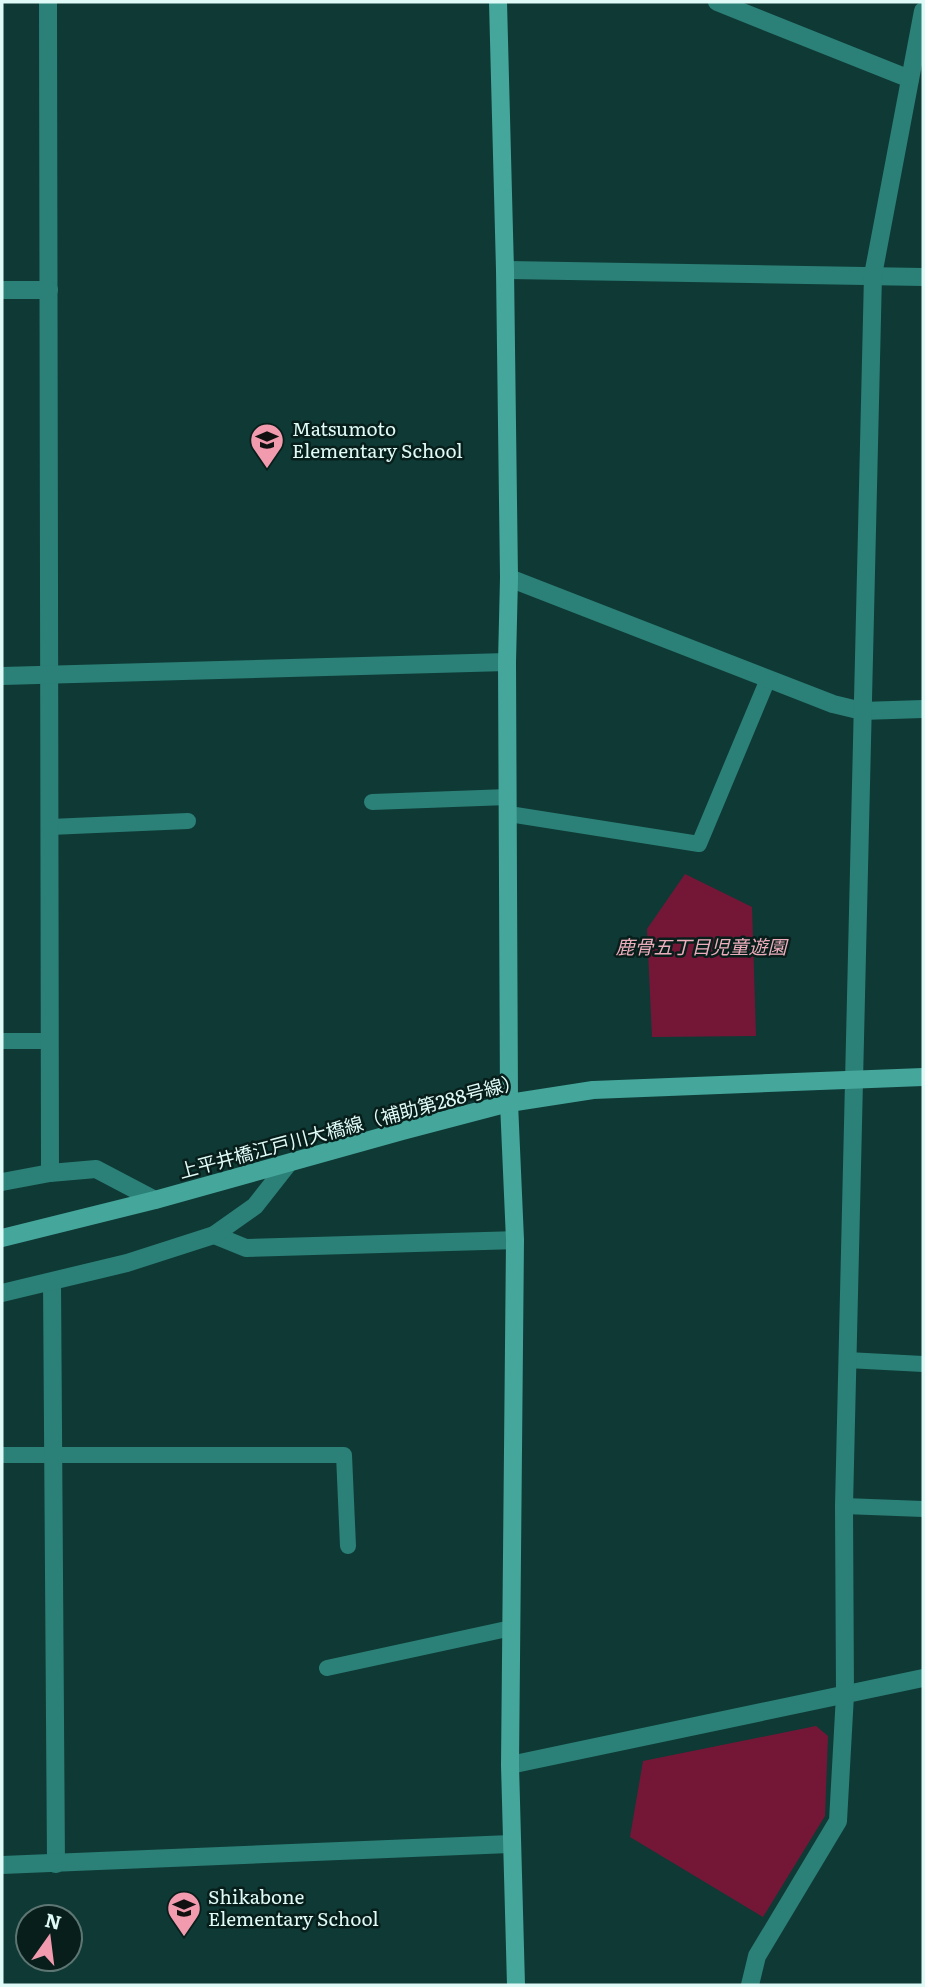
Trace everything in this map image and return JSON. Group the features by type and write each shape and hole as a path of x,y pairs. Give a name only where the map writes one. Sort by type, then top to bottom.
{"street":[{"path":"48,2 50,1173"},
{"path":"498,2 509,578 509,1103 515,1240 510,1765 516,1985"},
{"path":"721,3 915,74"},
{"path":"753,1984 757,1956 838,1821 845,1695 844,1506 873,275 915,74 923,12"},
{"path":"505,270 923,277"},
{"path":"2,290 49,290"},
{"path":"509,578 833,704 862,711 923,709"},
{"path":"2,676 507,662"},
{"name":"上平井橋江戸川大橋線（補助第288号線）","path":"2,1238 155,1200 509,1103 593,1090 923,1077"},
{"path":"2,1293 127,1263 214,1235 255,1206 288,1164"},
{"path":"2,1182 50,1173 96,1169 155,1200"},
{"path":"214,1235 246,1248 515,1240"},
{"path":"52,1282 56,1864"},
{"path":"510,1765 923,1678"},
{"path":"2,1866 511,1844"}],"lane":[{"path":"372,802 508,806 699,844 768,679"},
{"path":"50,827 188,821"},
{"path":"2,1041 50,1041"},
{"path":"847,1360 923,1364"},
{"path":"2,1455 344,1455 348,1546"},
{"path":"844,1506 923,1509"},
{"path":"327,1668 511,1628"}],"green space":[{"name":"鹿骨五丁目児童遊園","path":"685,874 752,907 756,1036 652,1037 647,929"},
{"path":"816,1726 828,1736 825,1816 763,1917 630,1837 643,1761"}],"place":[{"name":"Matsumoto Elementary School","path":"267,470"},
{"name":"Shikabone Elementary School","path":"184,1938"}]}
